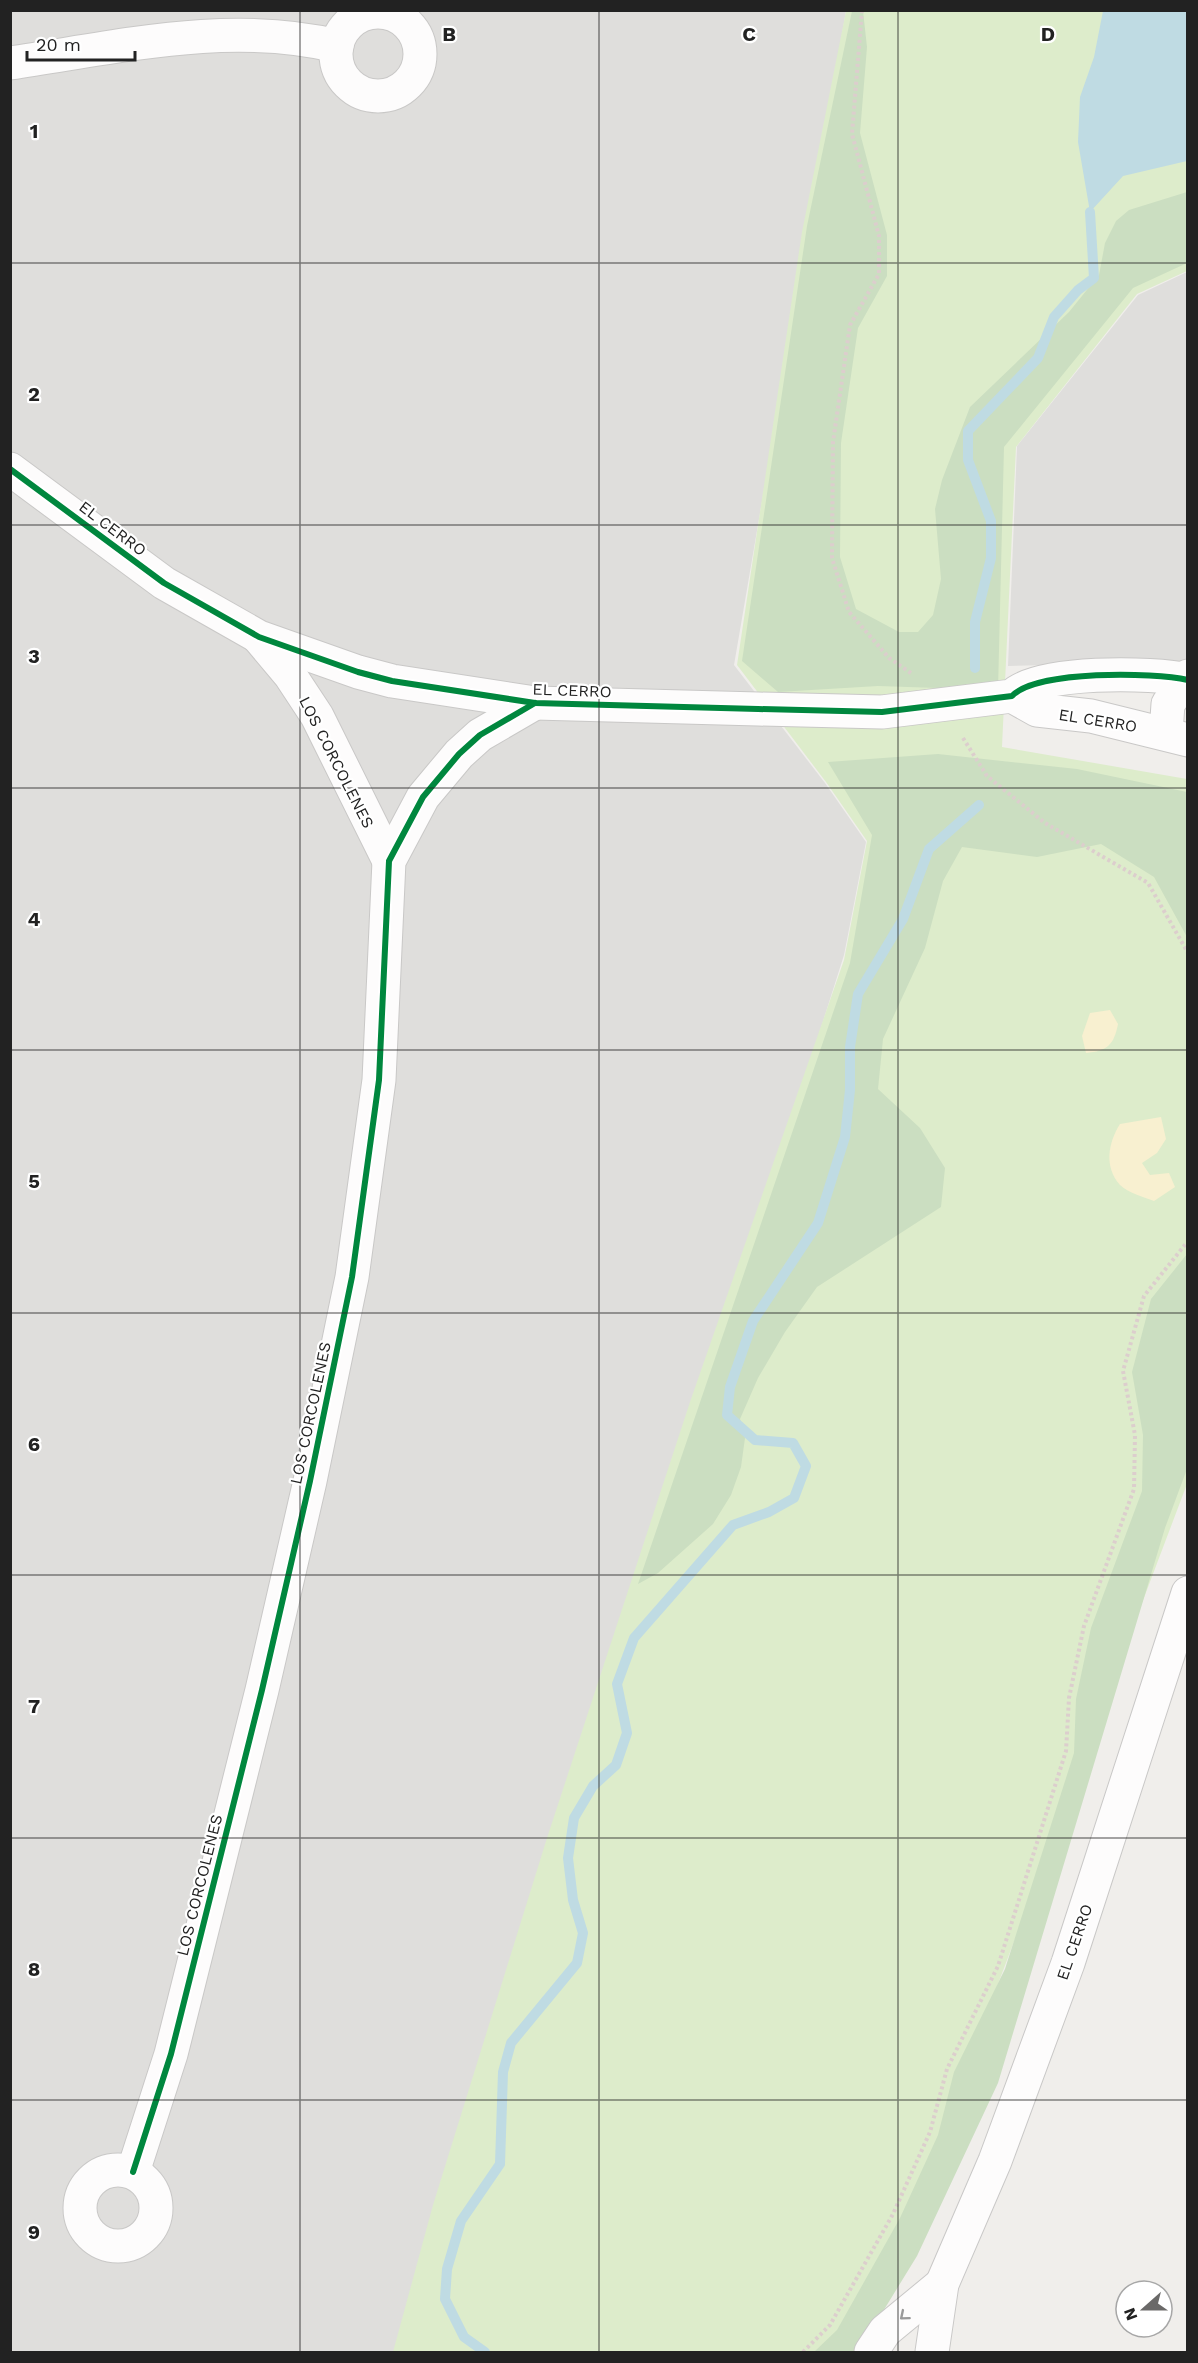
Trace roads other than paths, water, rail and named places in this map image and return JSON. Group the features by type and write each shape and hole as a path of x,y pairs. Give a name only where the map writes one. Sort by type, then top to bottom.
{"street":[{"path":"10,63 236,33 278,35 337,46"},
{"name":"EL CERRO","path":"10,468 164,583 259,637 392,681 535,703 882,712 1012,696 1023,688 1058,679 1126,674 1187,678"},
{"name":"LOS CORCOLENES","path":"259,637 290,675 317,716 388,861"},
{"path":"1177,736 1168,704 1187,678"},
{"name":"EL CERRO","path":"1012,696 1037,710 1091,716 1177,736"},
{"name":"LOS CORCOLENES","path":"133,2172 171,2054 262,1690 310,1481 352,1277 379,1080 388,861 423,797 459,754 480,735 535,703"},
{"name":"EL CERRO","path":"932,2352 942,2284 995,2161 1068,1963 1188,1593"},
{"name":"EL CERRO","path":"871,2352 885,2331 942,2284"}],"water":[{"path":"1103,11 1187,11 1187,161 1123,176 1090,212 1078,142 1080,97 1094,57"}],"waterway":[{"path":"975,668 975,622 991,558 991,521 968,460 968,431 1038,358 1054,317 1078,290 1094,278 1090,212"},
{"path":"485,2352 464,2337 445,2299 447,2269 461,2221 500,2164 503,2072 511,2043 577,1963 583,1933 573,1900 568,1858 574,1818 593,1786 616,1765 627,1733 617,1684 634,1638 733,1525 769,1512 794,1498 806,1466 793,1443 755,1440 727,1415 730,1387 753,1321 818,1223 845,1137 850,1090 850,1047 858,994 903,919 929,849 979,805"}]}
